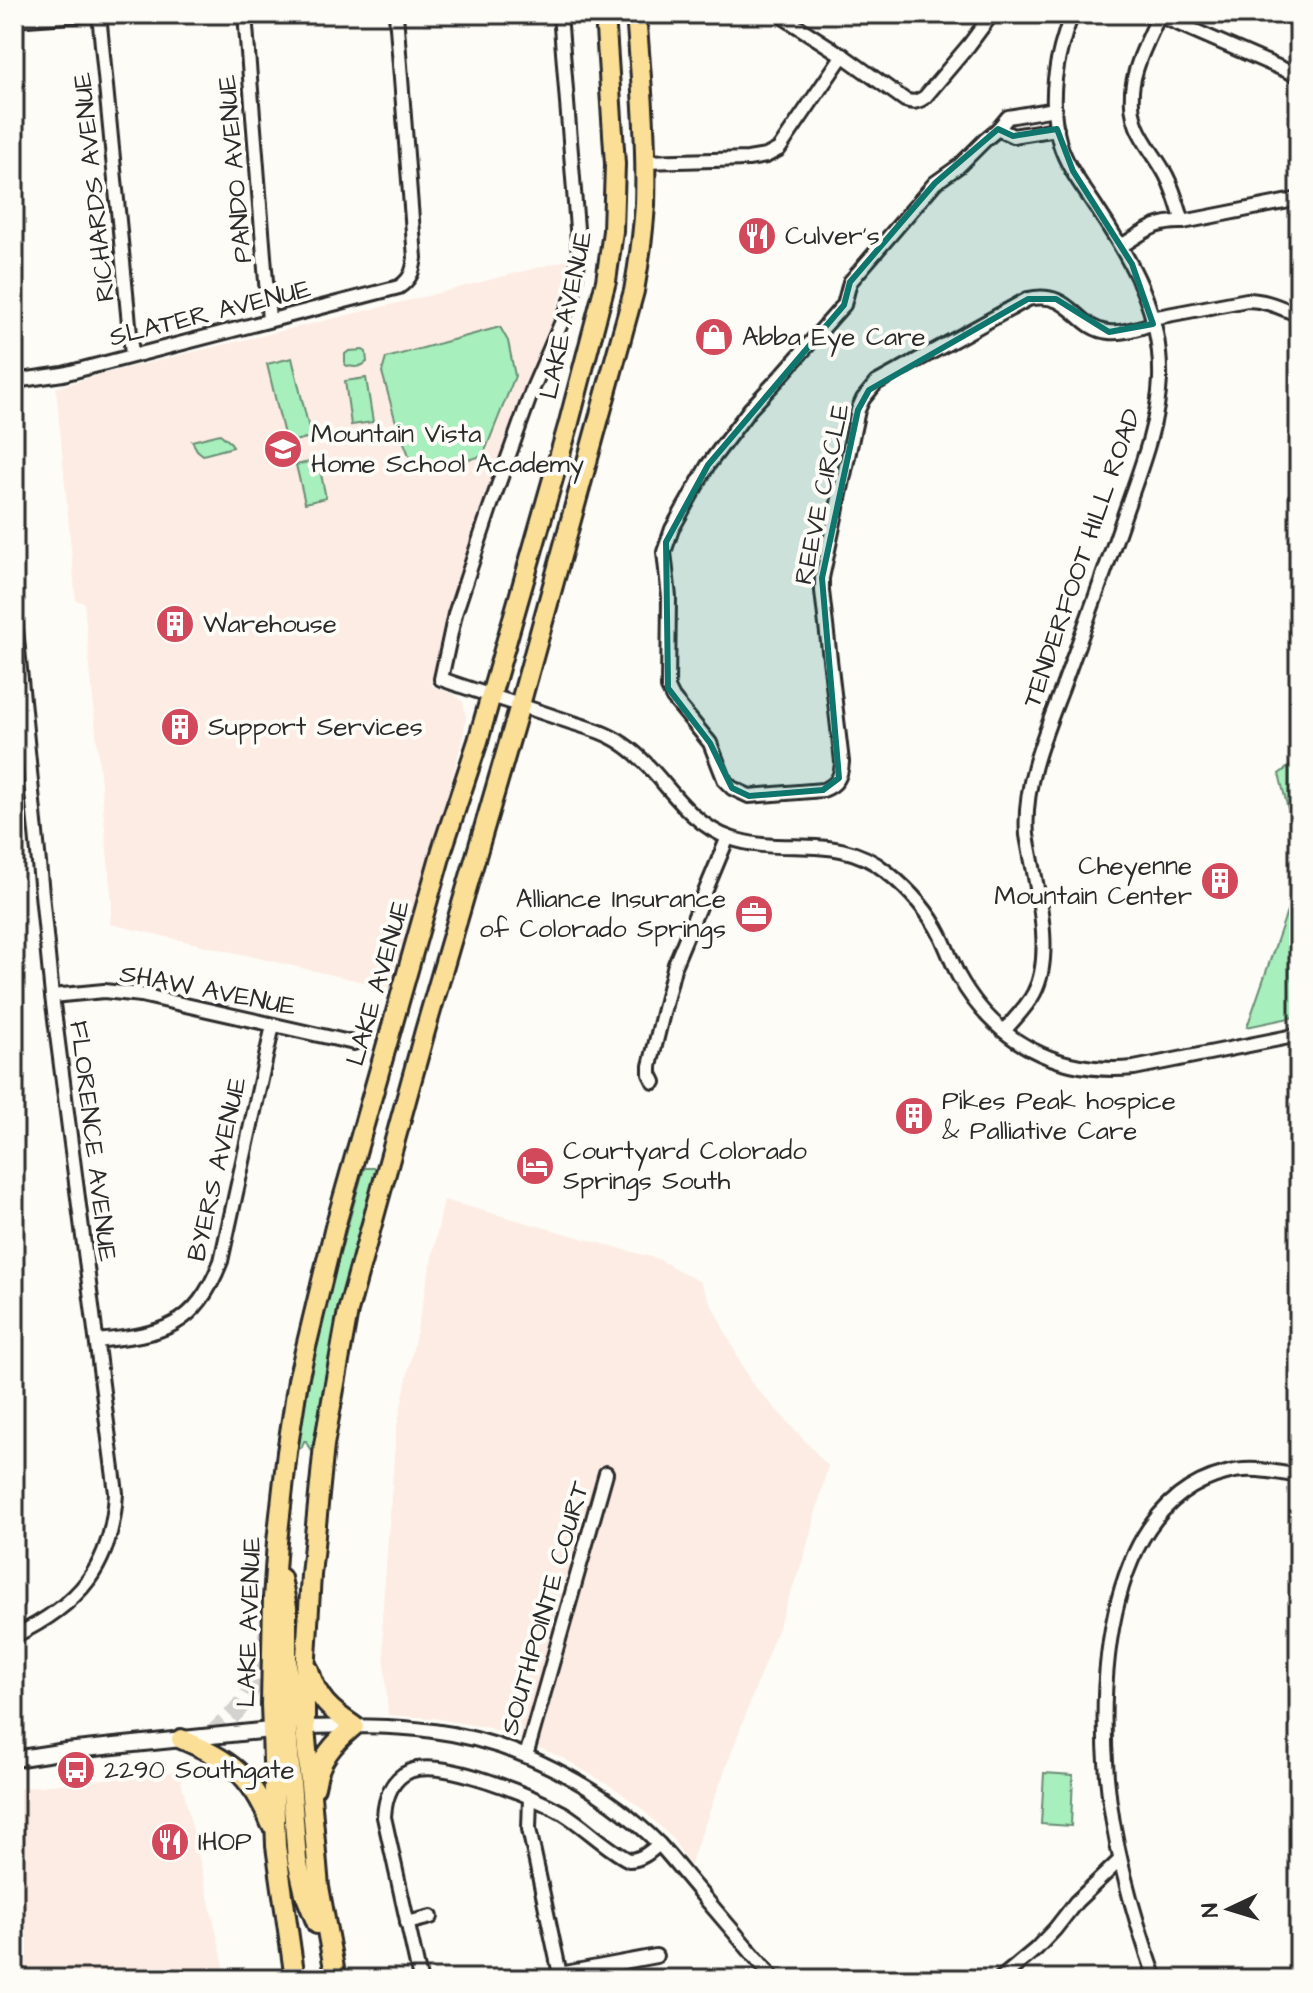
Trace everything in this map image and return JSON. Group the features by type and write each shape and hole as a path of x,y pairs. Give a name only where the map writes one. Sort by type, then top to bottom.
{"main road":[{"name":"LAKE AVENUE","path":"336,1979 319,1887 312,1809 288,1728 272,1626 276,1555 291,1423 313,1310 339,1213 442,850 478,741 606,281 613,231 615,164 605,14"},
{"name":"LAKE AVENUE","path":"295,1979 276,1835 288,1728 306,1659 324,1445 348,1311 634,291 645,205 636,14"},
{"path":"306,1659 312,1681 323,1701 354,1726 335,1743 319,1767 312,1809"},
{"path":"288,1728 297,1860 305,1894 332,1960"},
{"path":"181,1739 220,1757 240,1773 263,1803 276,1835"}],"street":[{"path":"14,20 97,14"},
{"name":"RICHARDS AVENUE","path":"97,14 132,355"},
{"name":"PANDO AVENUE","path":"245,14 269,320"},
{"name":"SLATER AVENUE","path":"14,381 63,374 399,287 407,282 415,258 396,14"},
{"path":"560,14 578,274 573,296 533,388 490,508 455,614 441,679 610,736 653,770 699,822 728,837 755,843 845,850 872,861 902,885 932,921 959,976 988,1017 1019,1043 1053,1060 1116,1070 1299,1035"},
{"path":"783,14 786,19 912,102 925,97 992,14"},
{"name":"TENDERFOOT HILL ROAD","path":"1004,1031 1034,993 1044,962 1044,934 1027,835 1029,787 1151,432 1160,380 1153,321 1139,279 1065,157 1057,129 1055,75 1058,55 1072,14"},
{"path":"1183,222 1170,184 1141,138 1133,113 1135,74 1158,15 1299,76"},
{"path":"644,162 748,159 773,154 843,55"},
{"name":"REEVE CIRCLE","path":"1055,109 1008,117 959,166 935,183 850,282 844,305 750,409 708,465 666,542 668,688 710,743 725,781 732,788 749,796 823,790 830,788 839,778 842,762 822,578 858,410 869,390 876,383 1028,299 1056,299 1093,327 1109,332 1153,321"},
{"path":"998,129 1013,136 1057,129"},
{"path":"1121,246 1140,235 1171,229 1183,222 1299,199"},
{"path":"1153,321 1247,300 1271,303 1299,315"},
{"name":"FLORENCE AVENUE","path":"14,608 21,750 116,1493 113,1525 102,1557 86,1585 49,1617 14,1636"},
{"path":"654,1082 650,1066 675,964 728,837"},
{"name":"SHAW AVENUE","path":"52,996 123,992 354,1043"},
{"name":"BYERS AVENUE","path":"97,1341 151,1334 165,1328 190,1312 209,1289 221,1261 273,1025"},
{"path":"1156,1979 1120,1860 1107,1779 1104,1704 1118,1602 1131,1560 1149,1527 1184,1492 1203,1480 1228,1472 1251,1469 1299,1476"},
{"name":"SOUTHPOINTE COURT","path":"526,1756 606,1473"},
{"path":"14,1759 288,1728 354,1726 434,1731 493,1745 526,1756 591,1790 621,1811 659,1844 774,1979"},
{"path":"420,1979 384,1817 388,1794 400,1777 409,1771 435,1769 474,1777 530,1797 574,1820 629,1860 642,1857 659,1844"},
{"path":"530,1797 529,1829 561,1977 656,1956"},
{"path":"1000,1979 1036,1949 1076,1902 1120,1860"},
{"path":"407,1923 431,1917"}],"highlighted area":[{"path":"998,129 1013,136 1057,129 1073,171 1132,264 1153,324 1109,332 1056,299 1028,299 869,390 858,410 822,578 839,778 823,790 749,796 732,788 710,743 668,688 666,542 708,465 844,305 850,282 935,183"}],"shaded area":[{"path":"571,259 565,286 477,522 440,638 432,686 454,694 463,702 466,717 463,738 394,989 110,924 112,904 84,602 76,601 56,388 102,374"},
{"path":"444,1200 658,1259 700,1282 750,1381 828,1466 804,1557 691,1866 671,1837 641,1808 563,1758 489,1728 433,1718 388,1715 382,1618 396,1431"},
{"path":"179,1771 227,1979 14,1979 14,1789"}],"green space":[{"path":"500,327 508,341 515,376 483,456 424,471 416,468 395,419 382,372 386,358"},
{"path":"363,350 367,362 357,367 345,365 345,354"},
{"path":"292,358 311,437 286,443 267,364"},
{"path":"366,378 373,422 351,425 345,381"},
{"path":"220,434 233,447 203,455 192,441"},
{"path":"318,460 326,498 305,503 296,465"},
{"path":"1299,759 1299,852 1279,774"},
{"path":"1299,877 1299,1016 1247,1027"},
{"path":"364,1168 376,1168 332,1344 313,1452 306,1441 297,1450 326,1308"},
{"path":"1044,1773 1073,1775 1071,1826 1041,1824"}],"tunnel":[{"path":"211,1735 236,1712 253,1686 268,1629"}],"place":[{"name":"Culver's","path":"757,236"},
{"name":"Abba Eye Care","path":"714,337"},
{"name":"Mountain Vista Home School Academy","path":"283,449"},
{"name":"Warehouse","path":"175,624"},
{"name":"Support Services","path":"180,727"},
{"name":"Cheyenne Mountain Center","path":"1220,881"},
{"name":"Alliance Insurance of Colorado Springs","path":"754,914"},
{"name":"Pikes Peak hospice & Palliative Care","path":"914,1116"},
{"name":"Courtyard Colorado Springs South","path":"535,1166"},
{"name":"2290 Southgate","path":"76,1770"},
{"name":"IHOP","path":"170,1842"}]}
